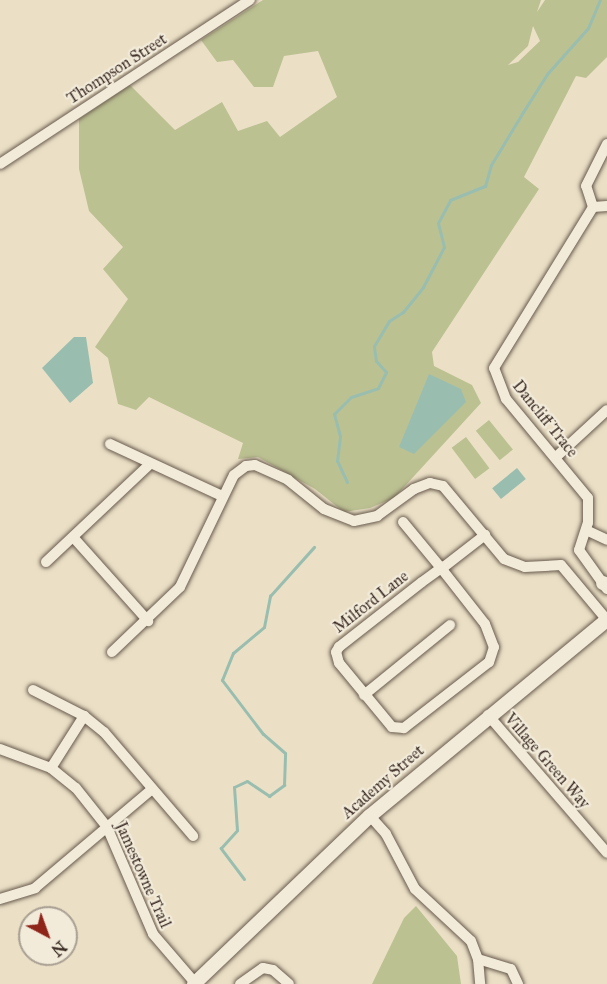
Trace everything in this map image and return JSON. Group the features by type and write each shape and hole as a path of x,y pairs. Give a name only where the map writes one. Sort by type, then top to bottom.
{"street":[{"name":"Thompson Street","path":"0,164 247,1"},
{"path":"607,144 586,186 593,207 607,206"},
{"name":"Dancliff Trace","path":"593,207 494,368 506,399 588,498 590,509 579,550 606,585"},
{"path":"556,457 607,410"},
{"path":"110,444 222,496"},
{"path":"46,562 150,464"},
{"path":"112,652 148,621 180,587 222,496 237,472 255,465 288,480 324,509 354,521 377,516 414,489 430,483 452,494 511,564 547,568 561,565 607,620"},
{"name":"Milford Lane","path":"403,522 441,568 486,624 493,655 404,728 385,722 336,659 339,647 441,568 485,535"},
{"path":"586,530 607,540"},
{"path":"73,537 148,621"},
{"name":"Academy Street","path":"195,984 370,816 488,715 607,620"},
{"path":"364,695 450,625"},
{"path":"33,690 84,716 104,732 193,836"},
{"name":"Village Green Way","path":"488,715 607,853"},
{"path":"51,768 84,716"},
{"name":"Jamestowne Trail","path":"0,749 51,768 76,789 107,827 153,934 195,984"},
{"path":"0,899 34,888 152,789"},
{"path":"370,816 386,834 415,889 436,912 460,928 471,941 478,959 480,984"},
{"path":"478,959 511,969 518,984"},
{"path":"240,984 263,968 273,970 289,984"}],"shaded area":[{"path":"263,0 541,0 537,12 545,0 607,0 607,57 586,78 576,76 524,177 539,189 432,352 434,366 472,385 481,403 394,498 370,508 344,512 315,489 258,457 238,459 243,443 149,397 136,410 118,404 108,358 95,347 128,299 103,269 123,247 89,211 79,169 79,119 130,85 175,130 222,102 238,131 267,121 280,137 337,97 318,51 284,56 273,87 254,87 233,60 217,62 201,40","holes":["533,26 540,41 518,62 508,65 528,46"]},
{"path":"74,337 86,337 93,383 70,403 42,368"},
{"path":"429,374 461,389 466,402 414,454 399,447"},
{"path":"489,420 513,450 500,460 476,431"},
{"path":"466,437 489,468 475,479 452,448"},
{"path":"517,468 526,479 501,499 492,488"},
{"path":"416,906 457,956 461,984 372,984 404,918"}],"waterway":[{"path":"347,482 337,461 340,436 334,414 351,397 378,388 386,372 376,361 374,346 389,321 403,312 423,287 444,247 438,223 450,200 485,186 491,165 523,112 547,74 588,28 600,0"},
{"path":"244,879 221,848 237,830 234,787 247,781 269,796 284,785 285,753 263,734 222,680 233,653 264,627 270,596 314,547"}]}
